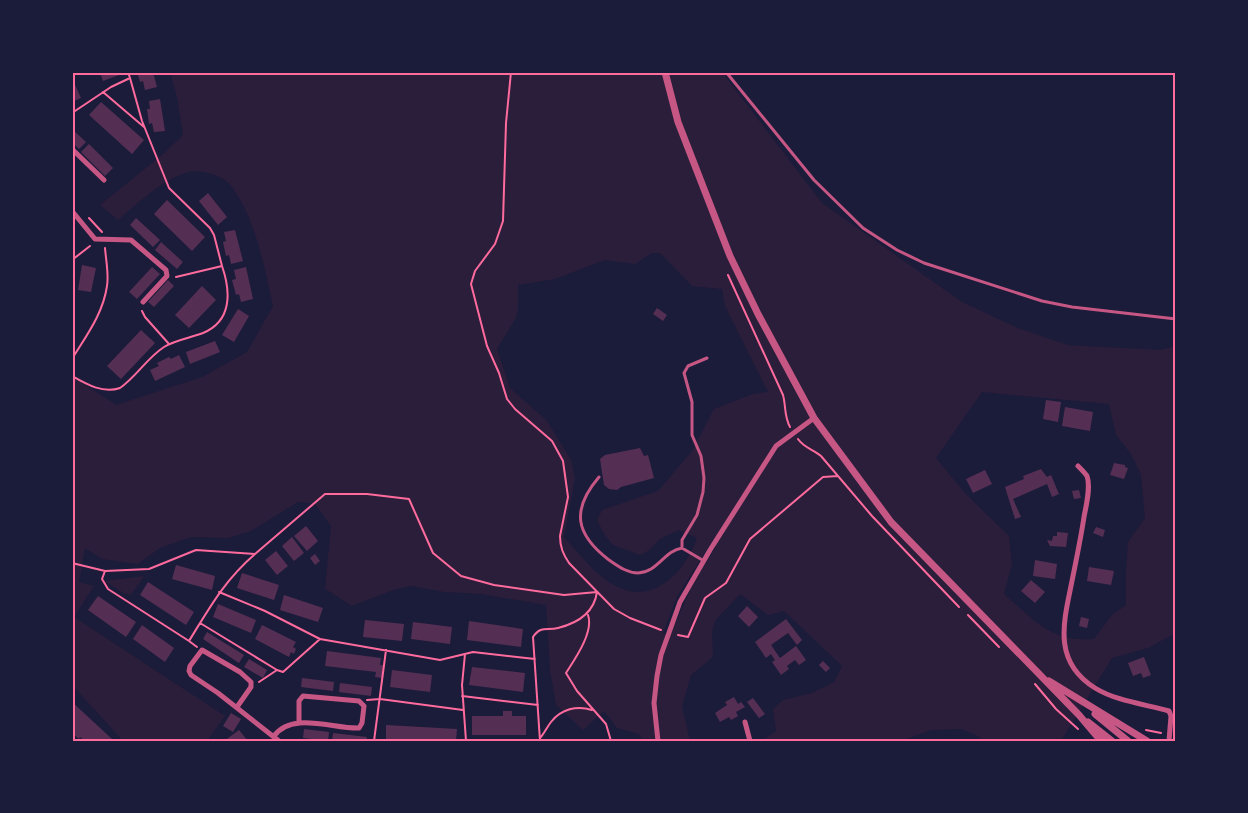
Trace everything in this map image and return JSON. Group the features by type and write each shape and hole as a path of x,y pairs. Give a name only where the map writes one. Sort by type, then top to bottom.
{"street":[{"path":"665,72 678,122 730,256 763,324 814,418 891,522 1079,715 1101,741"},
{"path":"72,149 104,180"},
{"path":"72,212 95,239 131,240 166,270 167,276 143,302"},
{"path":"658,741 654,703 656,685 661,655 680,602 776,446 814,418"},
{"path":"1078,466 1087,476 1088,485 1063,634 1066,653 1072,666 1095,688 1114,697 1169,711 1172,716 1169,741"},
{"path":"237,707 251,687 251,682 240,672 202,650 189,671 279,741"},
{"path":"1035,671 1074,698 1128,741"},
{"path":"274,736 287,725 299,723 359,728 362,723 364,706 362,702 303,696 299,701 299,723"},
{"path":"1074,698 1147,741"},
{"path":"1079,715 1112,741"},
{"path":"745,722 750,741"}],"lane":[{"path":"726,72 814,180 863,228 897,250 924,263 1041,301 1072,307 1176,319"},
{"path":"682,548 682,540 697,515 704,478 701,456 692,435 692,402 685,369 707,358"},
{"path":"599,477 586,492 580,519 585,535 596,550 619,567 637,573 652,569 668,553 682,548"},
{"path":"682,548 704,561"}],"path":[{"path":"72,376 99,389 113,391 128,382 156,353 169,344 205,332 219,322 226,311 229,297 227,281 214,235 210,228 169,188 160,170 128,72"},
{"path":"511,72 506,123 503,222 495,244 475,271 471,284 487,346 500,373 507,399 515,409 539,428 558,450 562,461 568,497 560,536 561,549 569,563 621,614 668,633 688,637 705,598 726,583 750,539 823,477 838,476"},
{"path":"72,113 103,92 130,78"},
{"path":"103,92 146,129"},
{"path":"72,260 95,239"},
{"path":"72,359 97,318 104,298 107,285 105,241"},
{"path":"167,276 171,278 189,275 222,266"},
{"path":"143,302 142,312 145,317 169,344"},
{"path":"189,641 219,592 235,571 325,494 367,494 410,499 433,554 461,576 494,585 564,595 597,592"},
{"path":"72,564 105,571 149,569 196,550 255,554"},
{"path":"105,571 102,579 108,589 202,650"},
{"path":"219,592 265,611 320,639 440,660 473,652 535,659"},
{"path":"540,740 533,637 538,630 556,629 588,614 595,603 597,592"},
{"path":"588,614 590,620 584,643 566,673 577,691 606,724 611,741"},
{"path":"200,623 276,670 283,672 320,639"},
{"path":"374,741 386,650"},
{"path":"465,653 462,710 466,741"},
{"path":"251,682 259,682 276,670"},
{"path":"462,696 538,705"},
{"path":"362,702 380,699 462,710"},
{"path":"540,740 554,719 569,709 583,708 594,711"}],"shaded area":[{"path":"170,72 722,72 822,203 962,302 1018,328 1068,345 1160,350 1176,346 1176,633 1148,648 1112,658 1061,741 980,741 980,737 961,729 931,730 901,741 762,741 776,731 773,709 783,700 812,693 834,682 842,666 784,611 768,615 740,594 715,621 712,632 713,657 691,675 682,706 690,741 643,741 639,734 617,728 604,711 583,730 556,705 550,670 546,605 481,594 444,592 411,586 396,589 352,606 325,589 331,526 315,504 298,502 251,531 228,538 191,537 160,548 138,564 102,559 85,548 79,582 94,586 74,617 225,716 209,738 212,741 123,741 72,685 72,376 116,405 202,377 247,352 273,306 253,228 240,199 228,182 223,179 200,172 179,175 151,192 118,220 100,205 183,135 177,97","holes":["652,253 660,253 692,286 722,289 725,306 768,392 753,394 714,409 692,451 658,491 602,510 597,520 613,545 640,555 648,551 660,539 679,530 697,538 692,551 676,574 654,589 642,592 628,591 614,585 587,563 564,537 575,478 571,460 547,421 510,388 497,349 516,318 518,285 555,279 605,260 635,264","982,392 1109,404 1116,435 1131,454 1141,475 1145,518 1128,542 1126,605 1112,615 1094,639 1066,637 1044,628 1004,594 1012,564 1009,536 965,493 936,458","710,544 716,547 692,586 670,635 663,633 677,597"]},
{"path":"144,576 131,595 125,594 104,581"}],"building":[{"path":"100,72 118,72 119,75 103,81"},
{"path":"137,72 153,72 157,87 145,90 143,81 140,82"},
{"path":"72,78 81,98 72,102"},
{"path":"160,99 165,131 154,132 152,123 149,124 147,109 150,109 149,101"},
{"path":"101,102 144,140 132,154 89,115"},
{"path":"72,129 86,142 79,149 72,142"},
{"path":"89,144 113,168 105,176 81,152"},
{"path":"208,193 227,217 218,225 199,201"},
{"path":"167,200 205,237 192,251 154,214"},
{"path":"136,218 160,240 153,247 130,225"},
{"path":"235,230 243,261 231,264 229,255 226,256 223,242 226,241 224,232"},
{"path":"161,242 183,262 177,269 155,250"},
{"path":"82,265 96,268 91,292 78,290"},
{"path":"152,267 160,274 137,299 129,292"},
{"path":"246,267 253,299 241,302 239,294 236,295 232,280 236,279 234,270"},
{"path":"168,280 174,286 154,307 148,302"},
{"path":"202,286 216,300 189,328 175,315"},
{"path":"657,308 667,315 663,321 653,314"},
{"path":"238,309 249,316 234,342 222,335"},
{"path":"141,330 155,343 121,379 107,366"},
{"path":"215,341 220,352 190,364 186,352"},
{"path":"179,355 185,367 155,381 150,370 159,366 157,363"},
{"path":"1046,400 1061,402 1058,422 1043,419"},
{"path":"1065,407 1093,412 1090,431 1062,426"},
{"path":"640,448 644,456 648,455 654,478 617,490 609,489 604,485 600,459 605,455"},
{"path":"1114,463 1125,465 1128,468 1124,479 1110,475"},
{"path":"1041,469 1047,477 1051,475 1059,494 1052,497 1047,484 1013,499 1021,517 1015,519 1005,487"},
{"path":"985,470 992,484 973,493 966,479"},
{"path":"1079,490 1081,498 1074,499 1072,491"},
{"path":"306,526 318,541 307,551 294,536"},
{"path":"1096,527 1105,530 1103,537 1093,533"},
{"path":"1057,532 1068,533 1066,547 1050,546 1047,540 1052,541 1053,536 1057,536"},
{"path":"292,537 304,553 294,561 282,546"},
{"path":"276,551 288,566 277,575 265,560"},
{"path":"315,554 320,561 315,565 310,558"},
{"path":"1035,560 1057,564 1055,579 1033,576"},
{"path":"176,565 215,576 212,590 172,579"},
{"path":"1089,567 1114,571 1111,585 1087,581"},
{"path":"242,573 279,585 274,600 237,588"},
{"path":"1031,580 1045,592 1035,603 1021,591"},
{"path":"148,582 194,612 186,625 140,595"},
{"path":"284,595 323,608 318,622 280,610"},
{"path":"98,596 136,622 126,637 88,610"},
{"path":"218,604 256,620 251,633 213,617"},
{"path":"747,606 758,617 749,627 738,616"},
{"path":"1081,617 1089,619 1087,628 1079,626"},
{"path":"786,619 802,640 797,645 788,633 771,645 780,658 796,646 806,660 799,665 795,660 781,675 772,662 775,660 771,654 766,658 755,642"},
{"path":"365,620 404,624 402,641 363,637"},
{"path":"469,621 523,629 521,647 467,640"},
{"path":"413,622 452,627 450,644 411,639"},
{"path":"142,625 174,648 165,662 133,639"},
{"path":"262,625 296,642 293,647 296,649 294,654 291,652 289,657 255,639"},
{"path":"207,632 244,655 239,663 203,639"},
{"path":"327,651 381,658 382,678 375,677 376,672 325,666"},
{"path":"1144,657 1151,675 1143,678 1141,673 1133,676 1128,663"},
{"path":"249,659 267,670 263,678 244,667"},
{"path":"823,661 830,668 826,672 819,665"},
{"path":"472,667 525,673 523,692 469,685"},
{"path":"392,670 432,675 430,692 390,687"},
{"path":"302,678 334,682 333,691 301,687"},
{"path":"340,683 372,687 371,696 339,692"},
{"path":"734,697 738,704 741,702 745,707 736,712 738,716 731,720 729,717 720,722 715,713 727,705 725,702"},
{"path":"753,698 765,714 759,718 747,702"},
{"path":"72,702 112,739 110,741 85,741 72,733"},
{"path":"503,711 512,711 512,716 526,716 526,735 472,735 472,716 503,716"},
{"path":"231,713 241,719 233,732 223,726"},
{"path":"386,725 457,729 456,741 386,741"},
{"path":"304,729 329,732 328,741 303,738"},
{"path":"239,730 248,741 224,741"},
{"path":"333,733 367,737 366,741 332,741"}]}
